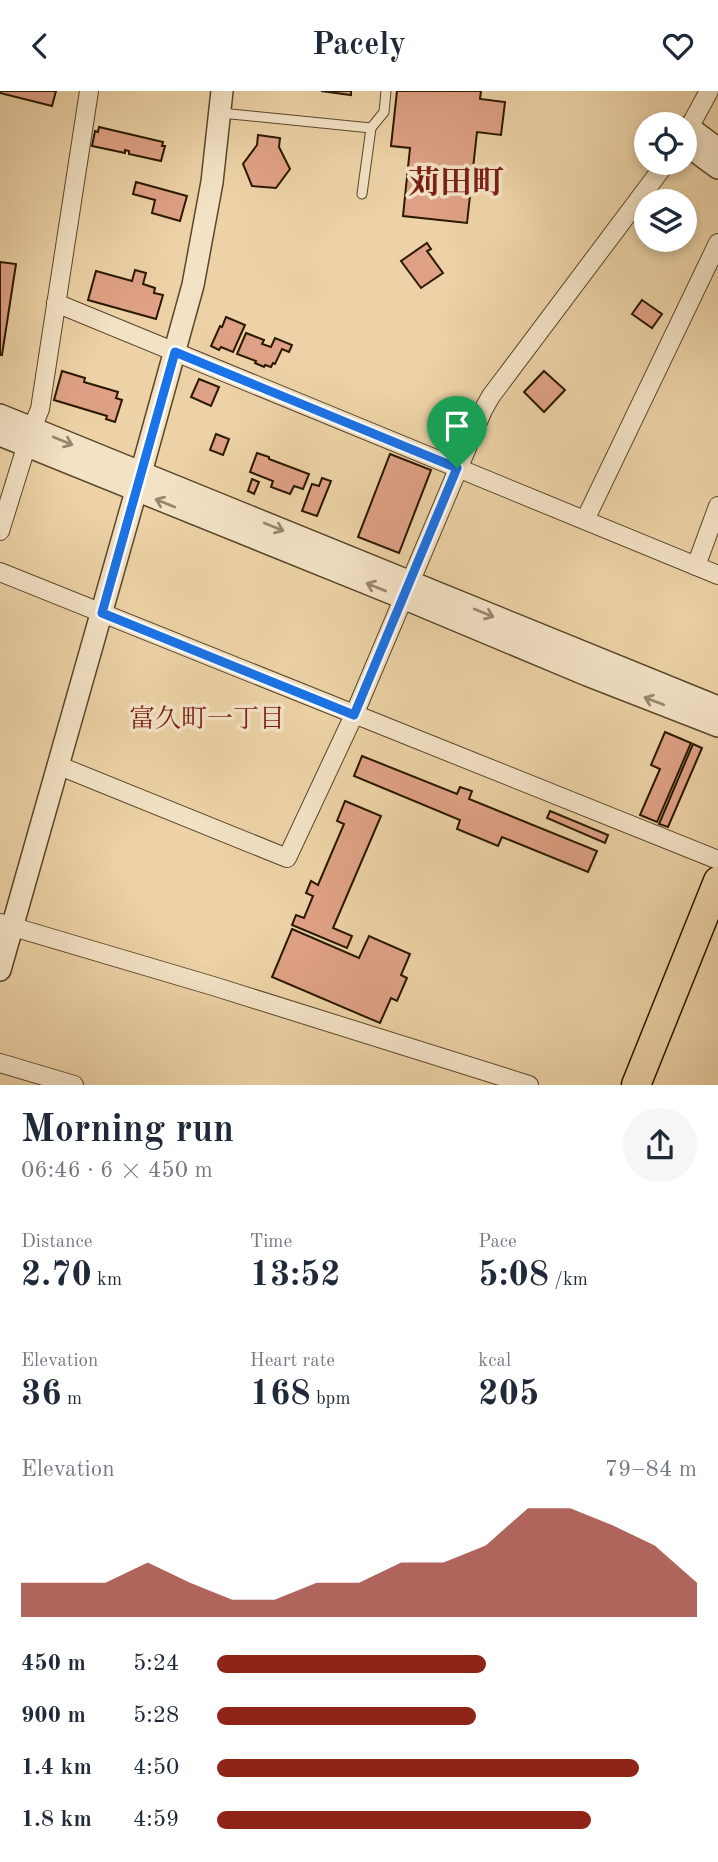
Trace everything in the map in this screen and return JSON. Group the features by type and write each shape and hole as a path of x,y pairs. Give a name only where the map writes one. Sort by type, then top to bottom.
{"highway":[{"path":"636,1085 718,881"},
{"path":"652,1085 718,931"}],"street":[{"path":"0,531 40,409 89,91"},
{"path":"697,114 709,91"},
{"path":"0,971 6,925 102,613 175,352 200,251 212,182 221,102"},
{"path":"697,140 718,149"},
{"path":"697,147 718,168"},
{"path":"57,765 287,858 354,715 483,410 657,175"},
{"path":"585,520 718,243"},
{"path":"56,303 718,575"},
{"path":"0,415 29,437 139,482 406,590 718,707"},
{"path":"0,435 29,437"},
{"path":"696,566 718,506"},
{"path":"0,572 718,860"},
{"path":"406,590 587,675 718,726"},
{"path":"6,925 213,986 481,1078 529,1085"},
{"path":"0,1063 75,1085"}],"lane":[{"path":"362,194 371,128 384,112 386,91"},
{"path":"221,102 371,128"}],"building":[{"path":"0,91 56,91 52,106"},
{"path":"321,91 351,91 351,95"},
{"path":"397,91 481,91 480,99 505,102 501,135 477,132 467,223 403,216 410,148 391,146"},
{"path":"99,127 163,142 162,146 165,146 161,161 129,154 129,151 125,150 125,153 92,146 95,131 98,132"},
{"path":"258,135 280,138 279,147 290,169 276,188 252,186 243,164 257,145"},
{"path":"136,182 187,196 180,221 152,213 155,200 133,194"},
{"path":"427,243 431,249 427,251 443,273 421,288 401,261"},
{"path":"0,262 16,264 2,355 0,355"},
{"path":"135,270 146,273 143,284 155,288 154,293 163,295 156,319 88,300 96,271 132,281"},
{"path":"642,300 662,314 652,328 632,314"},
{"path":"226,317 245,325 233,352 211,346"},
{"path":"246,333 264,340 262,344 271,347 275,338 292,345 289,352 282,349 275,364 264,367 237,354"},
{"path":"62,371 85,378 84,382 118,392 116,398 122,400 115,422 106,419 107,416 54,400"},
{"path":"544,371 565,390 544,412 524,392"},
{"path":"199,379 219,387 211,406 191,397"},
{"path":"216,434 229,439 223,455 210,450"},
{"path":"257,453 309,474 303,489 294,486 290,494 271,487 273,481 250,472"},
{"path":"390,454 431,470 399,553 358,537"},
{"path":"322,478 331,481 317,516 302,511 312,484 319,486"},
{"path":"252,479 259,482 254,494 248,491"},
{"path":"665,732 691,743 657,822 640,815 660,769 651,765"},
{"path":"693,744 702,748 668,827 659,824"},
{"path":"362,756 457,794 460,787 472,791 469,799 597,851 588,872 502,837 498,846 457,829 460,820 354,776"},
{"path":"345,801 381,816 333,928 352,936 347,948 292,925 296,915 304,918 313,896 306,893 311,881 318,885 344,824 337,821"},
{"path":"550,811 608,835 605,843 547,818"},
{"path":"292,929 359,958 369,936 410,954 401,975 407,978 397,1001 391,998 380,1023 272,977"}],"district":[{"name":"苅田町","path":"456,185"},
{"name":"富久町一丁目","path":"207,720"}],"route":[{"path":"175,352 457,468 354,715 102,613 175,352"}]}
